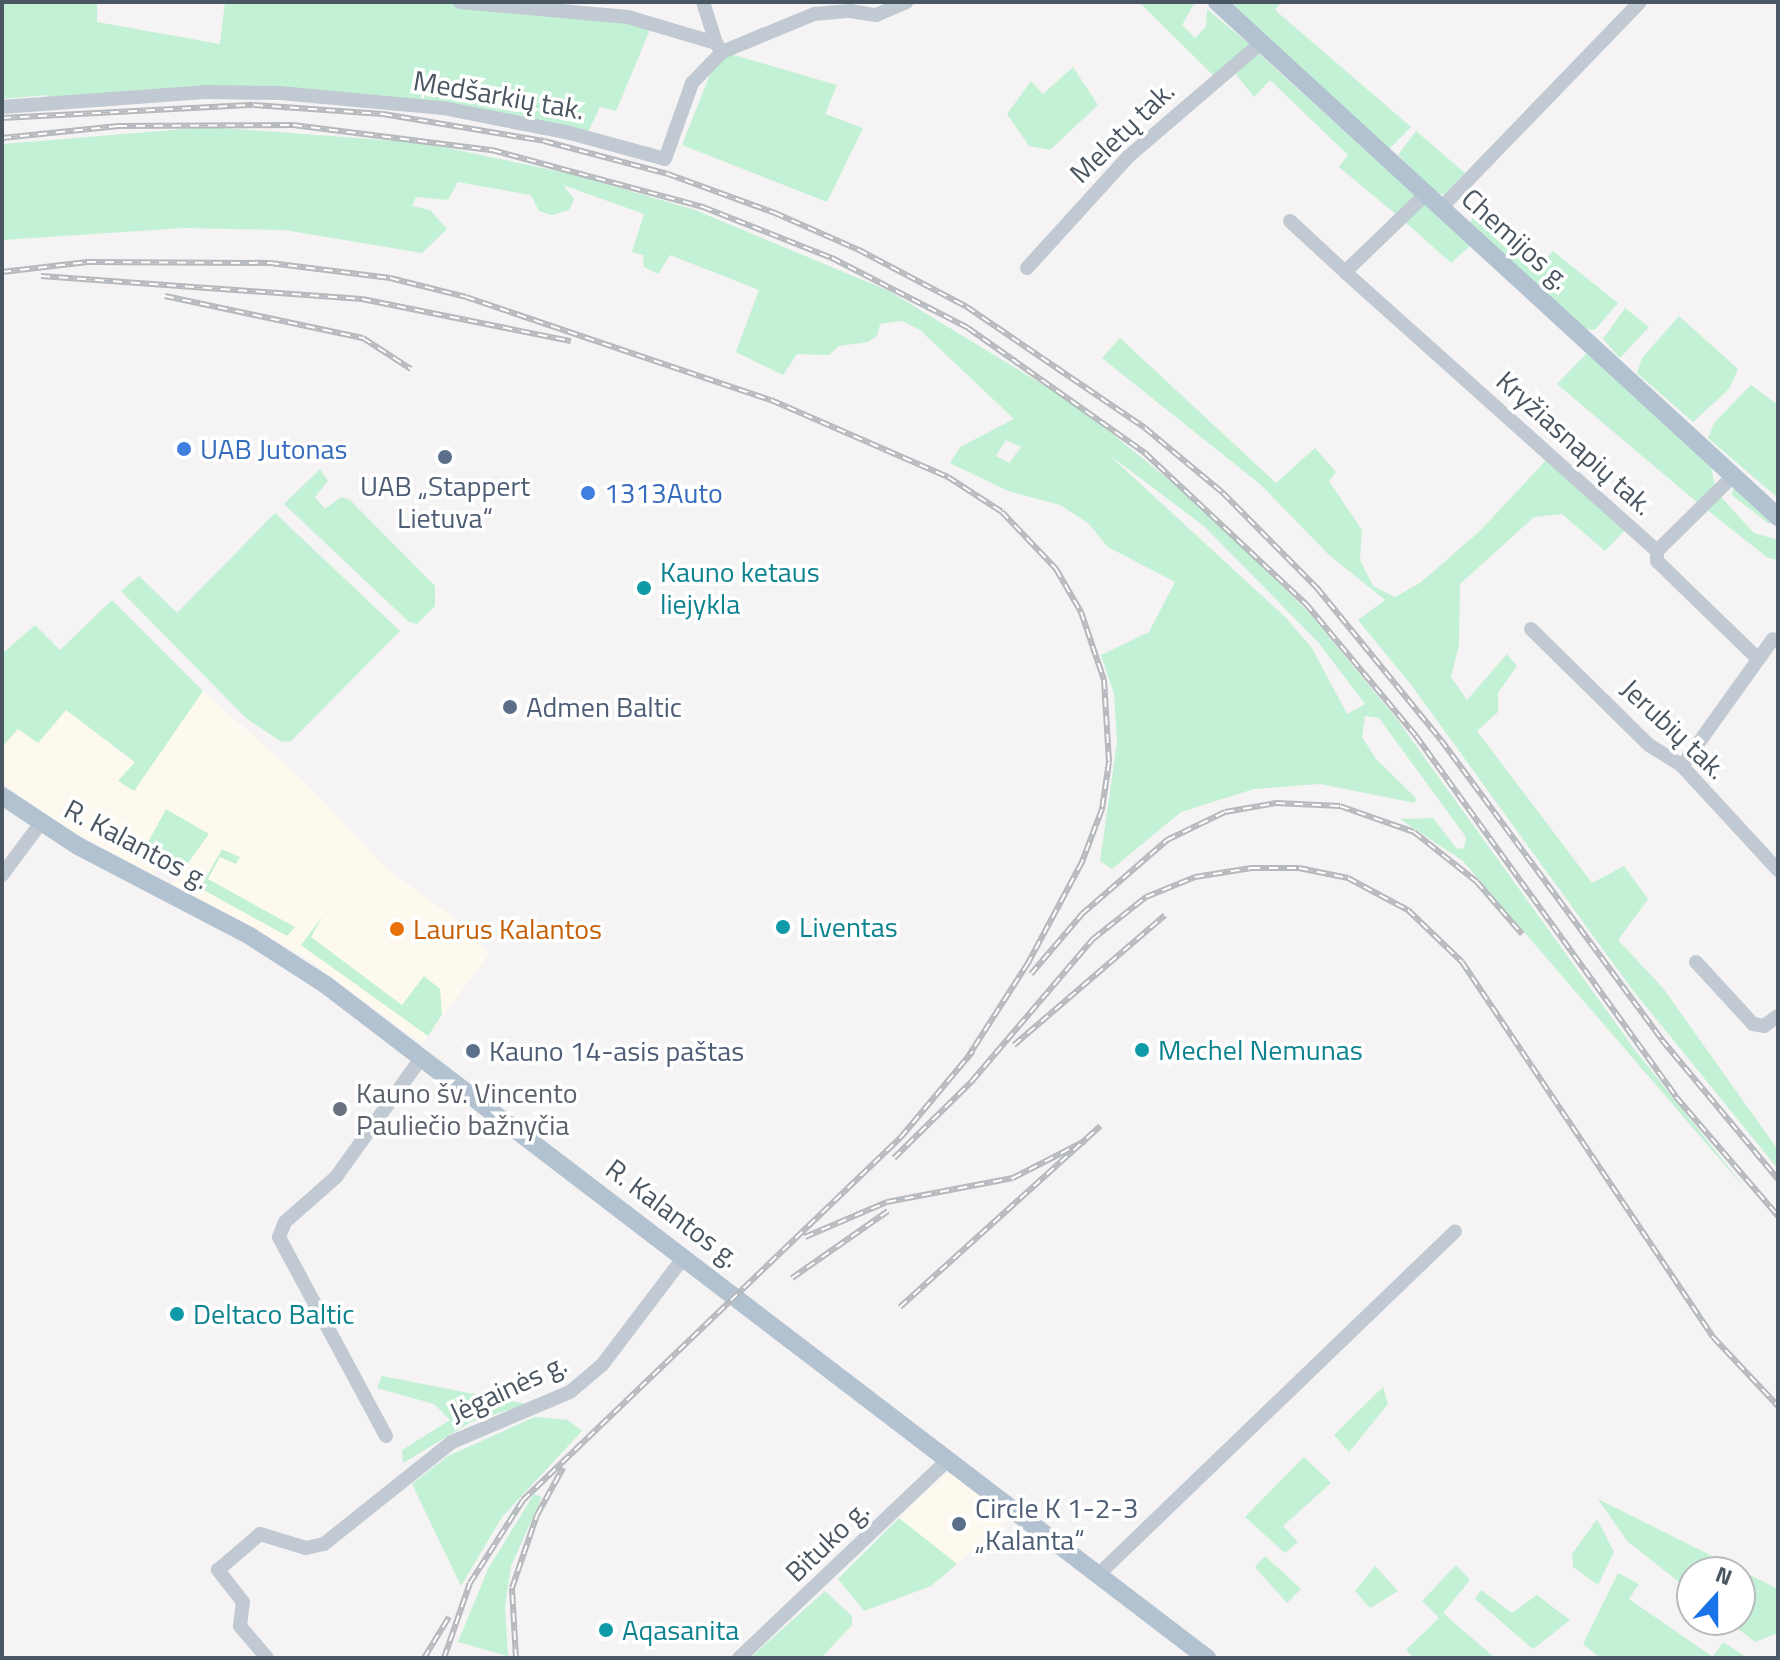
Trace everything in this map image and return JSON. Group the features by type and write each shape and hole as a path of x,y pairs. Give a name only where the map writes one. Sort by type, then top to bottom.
{"main road":[{"name":"Chemijos g.","path":"1217,2 1778,517"},
{"name":"R. Kalantos g.","path":"2,796 40,824 280,954 422,1057 1207,1658"}],"street":[{"path":"460,2 628,17 719,47"},
{"path":"703,2 719,47"},
{"name":"Medšarkių tak.","path":"2,107 204,92 293,94 443,108 570,133 665,159 692,83 719,47 814,14 848,6 876,15 906,2"},
{"path":"1441,208 1640,2"},
{"name":"Meletų tak.","path":"1027,268 1129,156 1261,43"},
{"path":"1345,272 1426,194"},
{"name":"Kryžiasnapių tak.","path":"1290,221 1657,551 1657,561 1758,659"},
{"path":"1657,551 1733,476"},
{"name":"Jerubių tak.","path":"1531,629 1649,745 1682,766 1778,870"},
{"path":"1682,766 1773,639"},
{"path":"2,875 40,824"},
{"path":"1696,962 1753,1024 1764,1026 1778,1016"},
{"path":"386,1436 279,1237 285,1222 336,1177 422,1057"},
{"path":"1099,1574 1455,1232"},
{"name":"Jėgainės g.","path":"267,1658 240,1626 243,1602 218,1570 260,1534 306,1548 324,1544 452,1442 544,1406 588,1378 684,1257"},
{"name":"Bituko g.","path":"739,1658 949,1459"}],"shaded area":[{"path":"203,691 306,783 387,869 463,924 459,930 490,953 422,1044 299,953 171,884 187,868 147,844 157,868 154,875 64,827 2,783 2,747 18,729 38,742 66,710 135,763 134,791"},
{"path":"948,1472 1011,1518 957,1564 899,1518"}],"green space":[{"path":"2,2 97,2 97,22 220,44 225,2 426,2 593,13 651,27 616,111 600,107 588,132 387,96 262,88 47,103 47,95 2,99"},
{"path":"1139,2 1195,2 1182,25 1195,38 1206,27 1207,9 1249,44 1217,79"},
{"path":"1230,2 1281,2 1275,10 1411,127 1388,150"},
{"path":"1257,52 1416,196 1398,216 1339,167 1348,155 1270,80 1254,97 1233,71"},
{"path":"727,53 837,85 825,114 863,128 827,202 682,145 711,72"},
{"path":"1073,67 1098,105 1050,150 1029,146 1007,114 1031,81 1043,94"},
{"path":"209,127 423,143 572,174 695,210 889,291 1078,406 1211,514 1310,614 1396,718 1635,1050 1749,1193 1463,861 1400,819 1433,818 1457,849 1464,848 1466,837 1379,718 1365,716 1362,737 1376,759 1416,798 1415,803 1320,784 1254,789 1181,812 1112,869 1100,861 1117,742 1114,694 1101,655 1149,632 1175,582 1108,547 1088,523 1060,505 1008,491 950,463 960,447 1014,419 920,330 902,321 880,324 877,336 868,342 839,346 829,355 797,354 783,375 736,352 759,290 670,255 658,274 644,267 643,255 632,252 644,214 563,185 574,199 569,210 552,215 539,211 531,195 458,182 448,200 416,197 412,206 430,210 447,229 422,253 285,230 184,228 2,240 2,144","holes":["1006,440 1021,447 1009,463 996,456","1107,453 1205,527 1318,642 1365,704 1347,714 1312,648 1286,618"]},
{"path":"1416,131 1465,173 1445,194 1437,194 1398,155"},
{"path":"1424,204 1470,246 1451,263 1403,220"},
{"path":"1479,206 1476,216 1536,269 1553,251 1618,303 1595,330 1585,329 1470,223"},
{"path":"1625,308 1649,327 1620,358 1603,339"},
{"path":"1679,316 1738,369 1729,389 1693,422 1637,373 1642,358"},
{"path":"1120,338 1276,483 1315,448 1336,472 1329,481 1362,530 1360,560 1373,586 1395,597 1420,583 1480,531 1551,455 1630,525 1605,551 1562,514 1534,517 1460,584 1459,645 1451,677 1467,700 1507,654 1517,666 1498,693 1498,712 1477,731 1592,883 1624,866 1648,899 1618,940 1663,988 1778,1150 1778,1169 1631,988 1412,686 1358,620 1385,600 1328,554 1261,485 1102,358"},
{"path":"1587,353 1711,467 1715,486 1699,504 1557,384"},
{"path":"1751,385 1778,405 1778,498 1708,438 1714,423"},
{"path":"320,469 328,481 315,497 325,509 341,497 350,500 435,586 435,606 417,624 409,622 284,504"},
{"path":"1733,488 1771,522 1769,524 1732,495"},
{"path":"1720,496 1754,533 1778,540 1778,560 1768,558 1706,509"},
{"path":"275,513 400,631 291,741 282,742 247,719 121,591 139,576 177,613"},
{"path":"112,600 203,691 134,791 118,781 135,762 66,710 38,743 18,729 2,747 2,654 35,625 60,650"},
{"path":"166,809 209,834 177,878 157,868 147,844"},
{"path":"222,849 240,857 236,864 220,857 208,879 295,927 287,936 200,888"},
{"path":"323,916 311,937 402,1005 424,976 440,989 442,1015 428,1036 301,945"},
{"path":"382,1376 526,1404 471,1422 403,1463 402,1450 450,1420 434,1404 377,1388"},
{"path":"1383,1387 1388,1404 1349,1452 1334,1435"},
{"path":"535,1417 568,1420 582,1431 502,1517 461,1586 412,1484 448,1456"},
{"path":"1304,1457 1331,1483 1283,1526 1298,1542 1285,1553 1245,1517"},
{"path":"534,1494 542,1497 511,1566 505,1606 508,1656 458,1642 488,1569"},
{"path":"1598,1499 1712,1556 1676,1556 1676,1579 1627,1541"},
{"path":"899,1518 957,1564 931,1586 864,1611 838,1579"},
{"path":"1597,1519 1614,1552 1598,1585 1573,1567 1572,1554"},
{"path":"1265,1556 1301,1589 1287,1603 1255,1567"},
{"path":"1456,1565 1470,1580 1443,1613 1495,1658 1414,1658 1406,1650 1439,1618 1422,1601"},
{"path":"1375,1566 1398,1591 1370,1608 1355,1591"},
{"path":"1618,1573 1639,1584 1629,1599 1676,1631 1676,1636 1683,1636 1713,1657 1723,1642 1748,1658 1600,1658 1583,1644"},
{"path":"1756,1578 1778,1589 1778,1633 1755,1642 1747,1636 1756,1636"},
{"path":"1481,1590 1512,1613 1537,1595 1570,1620 1533,1649 1475,1599"},
{"path":"825,1591 852,1616 852,1625 821,1658 750,1658"}],"railway":[{"path":"2,118 254,105 383,114 544,141 668,174 775,213 859,250 967,307 1145,428 1223,493 1317,588 1441,740 1662,1040 1778,1179"},
{"path":"2,138 118,126 293,125 492,150 703,207 832,258 968,328 1145,453 1306,604 1416,736 1676,1097 1778,1216"},
{"path":"2,272 87,262 270,263 390,278 466,297 771,400 948,477 1002,512 1056,569 1081,612 1104,680 1109,762 1102,809 1082,862 1028,963 966,1060"},
{"path":"41,276 362,299 571,341"},
{"path":"165,296 363,338 411,369"},
{"path":"1031,974 1082,914 1167,840 1225,812 1276,803 1340,806 1414,832 1477,882 1522,934"},
{"path":"894,1158 972,1081 1093,939 1146,897 1195,877 1251,868 1299,868 1348,878 1408,910 1462,962 1713,1337 1778,1406"},
{"path":"1014,1045 1165,915"},
{"path":"444,1658 470,1583 523,1500 901,1137 973,1051"},
{"path":"900,1307 1100,1126"},
{"path":"805,1237 887,1202 1013,1178 1085,1141"},
{"path":"792,1278 888,1211"},
{"path":"516,1658 512,1588 537,1515 563,1468"},
{"path":"424,1658 449,1617"}],"place":[{"name":"UAB Jutonas","path":"184,449"},
{"name":"UAB „Stappert Lietuva“","path":"445,457"},
{"name":"1313Auto","path":"588,493"},
{"name":"Kauno ketaus liejykla","path":"644,588"},
{"name":"Admen Baltic","path":"510,707"},
{"name":"Liventas","path":"783,927"},
{"name":"Laurus Kalantos","path":"397,929"},
{"name":"Mechel Nemunas","path":"1142,1050"},
{"name":"Kauno 14-asis paštas","path":"473,1051"},
{"name":"Kauno šv. Vincento Pauliečio bažnyčia","path":"340,1109"},
{"name":"Deltaco Baltic","path":"177,1314"},
{"name":"Circle K 1-2-3 „Kalanta“","path":"959,1524"},
{"name":"Aqasanita","path":"606,1630"}]}
